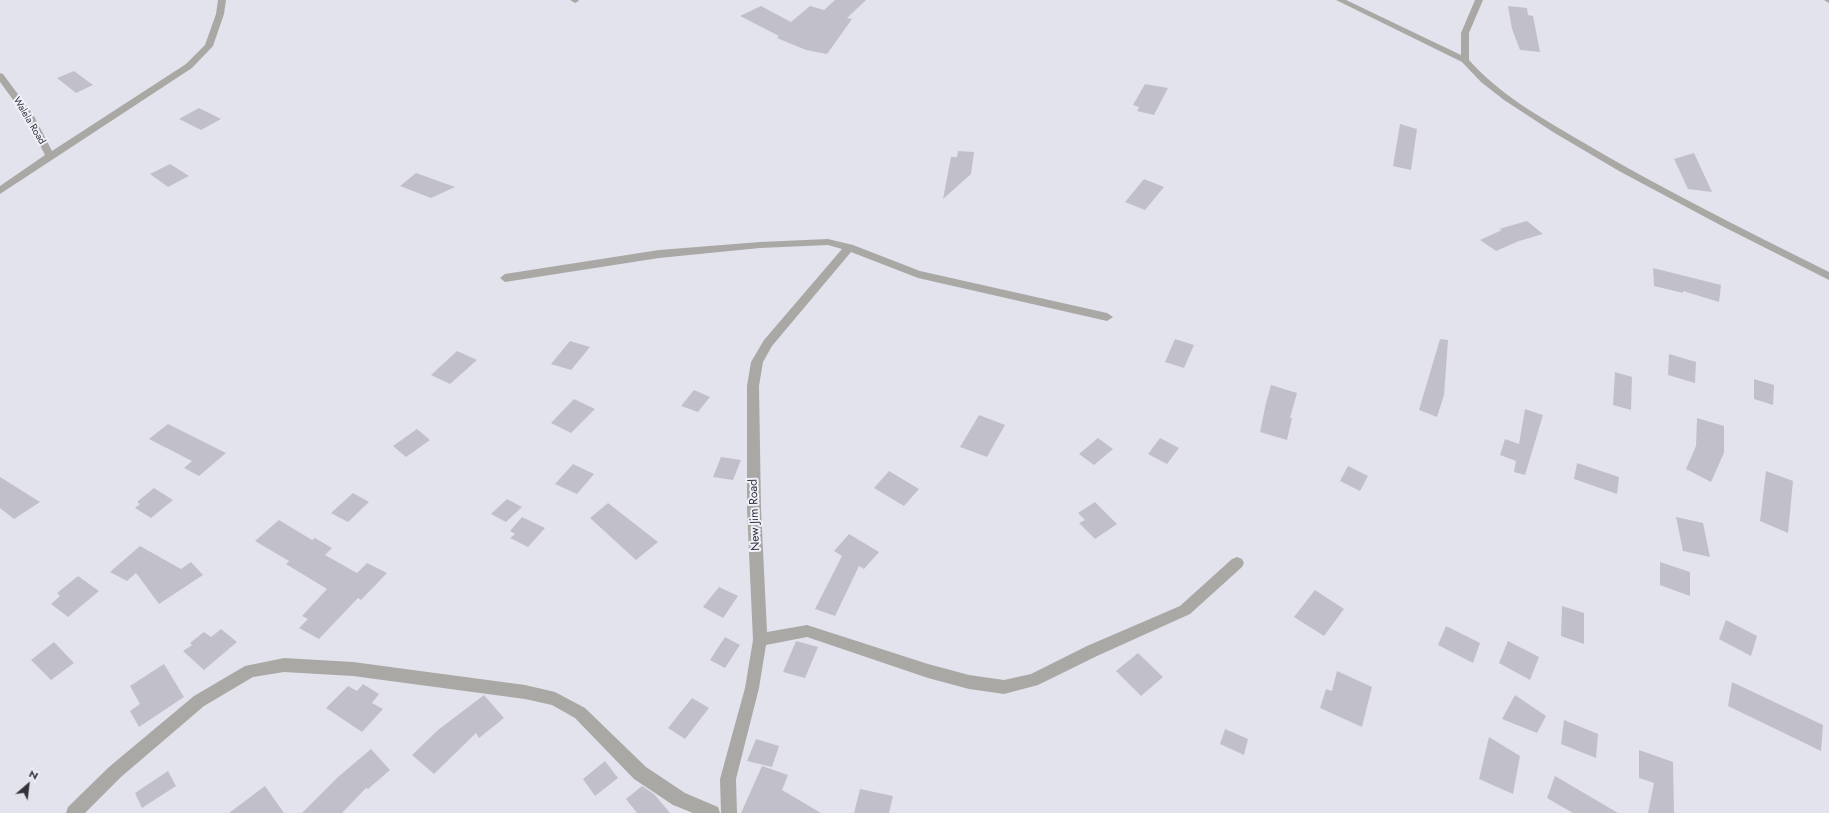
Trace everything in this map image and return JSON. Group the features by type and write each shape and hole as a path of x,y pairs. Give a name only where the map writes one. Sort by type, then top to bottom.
{"street":[{"path":"50,156 189,66 209,46 220,14 222,0"},
{"path":"1340,0 1465,60 1475,74 1522,108 1601,158 1829,276"},
{"path":"1465,60 1465,33 1479,0"},
{"name":"Walela Road","path":"0,76 29,116 50,156 0,191"},
{"path":"505,278 659,254 760,245 828,242 849,247 918,274 1107,316"},
{"name":"New Jim Road","path":"729,813 728,779 752,688 760,640 754,509 753,386 757,362 768,343 784,322 849,247"},
{"path":"760,640 807,630 928,671 968,682 1004,687 1033,680 1092,651 1184,610 1237,563"},
{"path":"74,813 115,772 199,701 250,671 284,665 353,669 485,688 525,692 555,699 580,713 640,773 679,799 712,813"}],"building":[{"path":"835,0 866,0 847,18 852,19 827,54 806,50 777,38 779,36 740,16 761,6 791,22 810,6 824,10"},
{"path":"1508,6 1527,8 1528,15 1533,16 1540,52 1520,50 1512,29"},
{"path":"74,71 93,85 76,93 57,78"},
{"path":"1145,84 1168,88 1154,115 1137,111 1139,107 1133,105"},
{"path":"199,108 221,119 201,130 179,119"},
{"path":"1400,124 1417,129 1411,170 1393,166"},
{"path":"958,151 974,152 971,174 943,199 951,157 957,157"},
{"path":"1694,153 1712,192 1688,189 1674,159"},
{"path":"170,164 189,176 168,187 150,174"},
{"path":"416,173 455,187 431,198 400,186"},
{"path":"1144,179 1164,187 1145,210 1125,202"},
{"path":"1527,221 1543,234 1519,241 1496,251 1480,240 1502,230 1499,229"},
{"path":"1653,268 1721,285 1719,302 1683,291 1683,293 1654,286"},
{"path":"1175,339 1194,345 1184,368 1165,362"},
{"path":"1440,339 1448,340 1444,395 1437,417 1419,410"},
{"path":"570,341 590,347 571,370 551,364"},
{"path":"457,351 477,360 450,384 431,375"},
{"path":"1669,354 1696,362 1695,383 1668,375"},
{"path":"1615,372 1632,377 1631,410 1613,405"},
{"path":"1754,379 1774,385 1773,405 1754,399"},
{"path":"1271,385 1297,393 1290,418 1292,418 1287,440 1260,432"},
{"path":"694,390 710,397 698,412 681,406"},
{"path":"574,399 595,409 571,433 551,423"},
{"path":"1525,409 1543,415 1525,475 1514,472 1516,461 1500,455 1505,439 1519,444"},
{"path":"979,415 1005,425 987,457 960,447"},
{"path":"1697,418 1724,426 1724,453 1711,482 1686,469 1696,446"},
{"path":"168,424 226,453 199,476 184,468 192,461 149,439"},
{"path":"417,429 430,440 406,457 393,446"},
{"path":"1098,438 1113,449 1094,465 1079,454"},
{"path":"1160,438 1179,448 1167,464 1148,454"},
{"path":"721,457 741,460 733,480 713,477"},
{"path":"1577,463 1619,477 1617,494 1574,479"},
{"path":"573,464 594,474 577,494 555,484"},
{"path":"1348,466 1368,476 1360,491 1340,481"},
{"path":"889,471 919,489 904,506 874,488"},
{"path":"1766,471 1793,481 1788,533 1760,521"},
{"path":"0,477 40,502 14,519 0,508"},
{"path":"154,488 173,500 151,518 135,508 140,504 137,502"},
{"path":"353,493 369,502 348,522 331,513"},
{"path":"507,499 522,507 506,522 491,514"},
{"path":"1095,502 1117,524 1095,539 1079,523 1085,520 1078,513"},
{"path":"608,503 658,542 636,560 590,518"},
{"path":"522,517 545,528 528,547 510,538 515,534 510,531"},
{"path":"1676,517 1703,523 1710,557 1683,551"},
{"path":"279,520 312,540 315,538 332,548 325,555 357,573 367,563 387,573 361,600 358,598 319,639 299,628 308,619 302,616 327,589 286,564 289,561 255,541"},
{"path":"849,534 879,552 864,569 859,566 835,616 815,609 842,556 834,551"},
{"path":"140,546 181,569 191,562 203,575 159,604 136,573 127,581 110,572"},
{"path":"1660,562 1690,572 1690,596 1660,585"},
{"path":"78,576 99,591 68,617 51,604 60,596 57,593"},
{"path":"719,587 738,596 723,618 703,607"},
{"path":"1315,590 1344,609 1324,636 1294,617"},
{"path":"1562,606 1584,613 1584,644 1561,636"},
{"path":"1726,620 1757,636 1751,656 1719,639"},
{"path":"1446,626 1480,643 1473,663 1438,645"},
{"path":"221,629 237,642 204,670 183,651 192,645 190,643 204,632 211,637"},
{"path":"725,637 740,645 725,668 710,660"},
{"path":"796,641 818,647 805,678 783,672"},
{"path":"1508,641 1539,657 1530,680 1499,663"},
{"path":"54,642 74,663 51,680 31,660"},
{"path":"1138,653 1163,677 1141,696 1116,671"},
{"path":"164,664 184,697 139,727 130,711 140,704 130,686"},
{"path":"1337,671 1372,687 1362,727 1320,708 1326,689 1332,691"},
{"path":"1732,682 1823,725 1821,751 1728,706"},
{"path":"363,684 379,694 372,703 383,709 362,732 326,708 348,686 357,691"},
{"path":"484,695 504,718 479,738 476,733 434,774 412,755 438,730"},
{"path":"1515,695 1546,716 1537,733 1502,719"},
{"path":"692,698 709,708 685,739 668,728"},
{"path":"1564,720 1598,734 1596,758 1561,744"},
{"path":"1225,729 1248,739 1244,755 1220,744"},
{"path":"1489,737 1520,756 1513,794 1479,779"},
{"path":"756,739 779,746 772,767 747,761"},
{"path":"371,749 390,770 368,789 366,788 342,813 302,813 338,777"},
{"path":"1639,750 1673,762 1674,813 1648,813 1654,783 1639,778"},
{"path":"605,761 618,778 595,796 583,779"},
{"path":"762,766 788,775 782,790 821,813 741,813"},
{"path":"168,771 176,786 142,808 135,793"},
{"path":"1555,776 1618,813 1573,813 1547,798"},
{"path":"265,786 284,813 229,813"},
{"path":"642,786 654,794 670,813 637,813 626,799"},
{"path":"860,789 893,796 889,813 854,813"}]}
